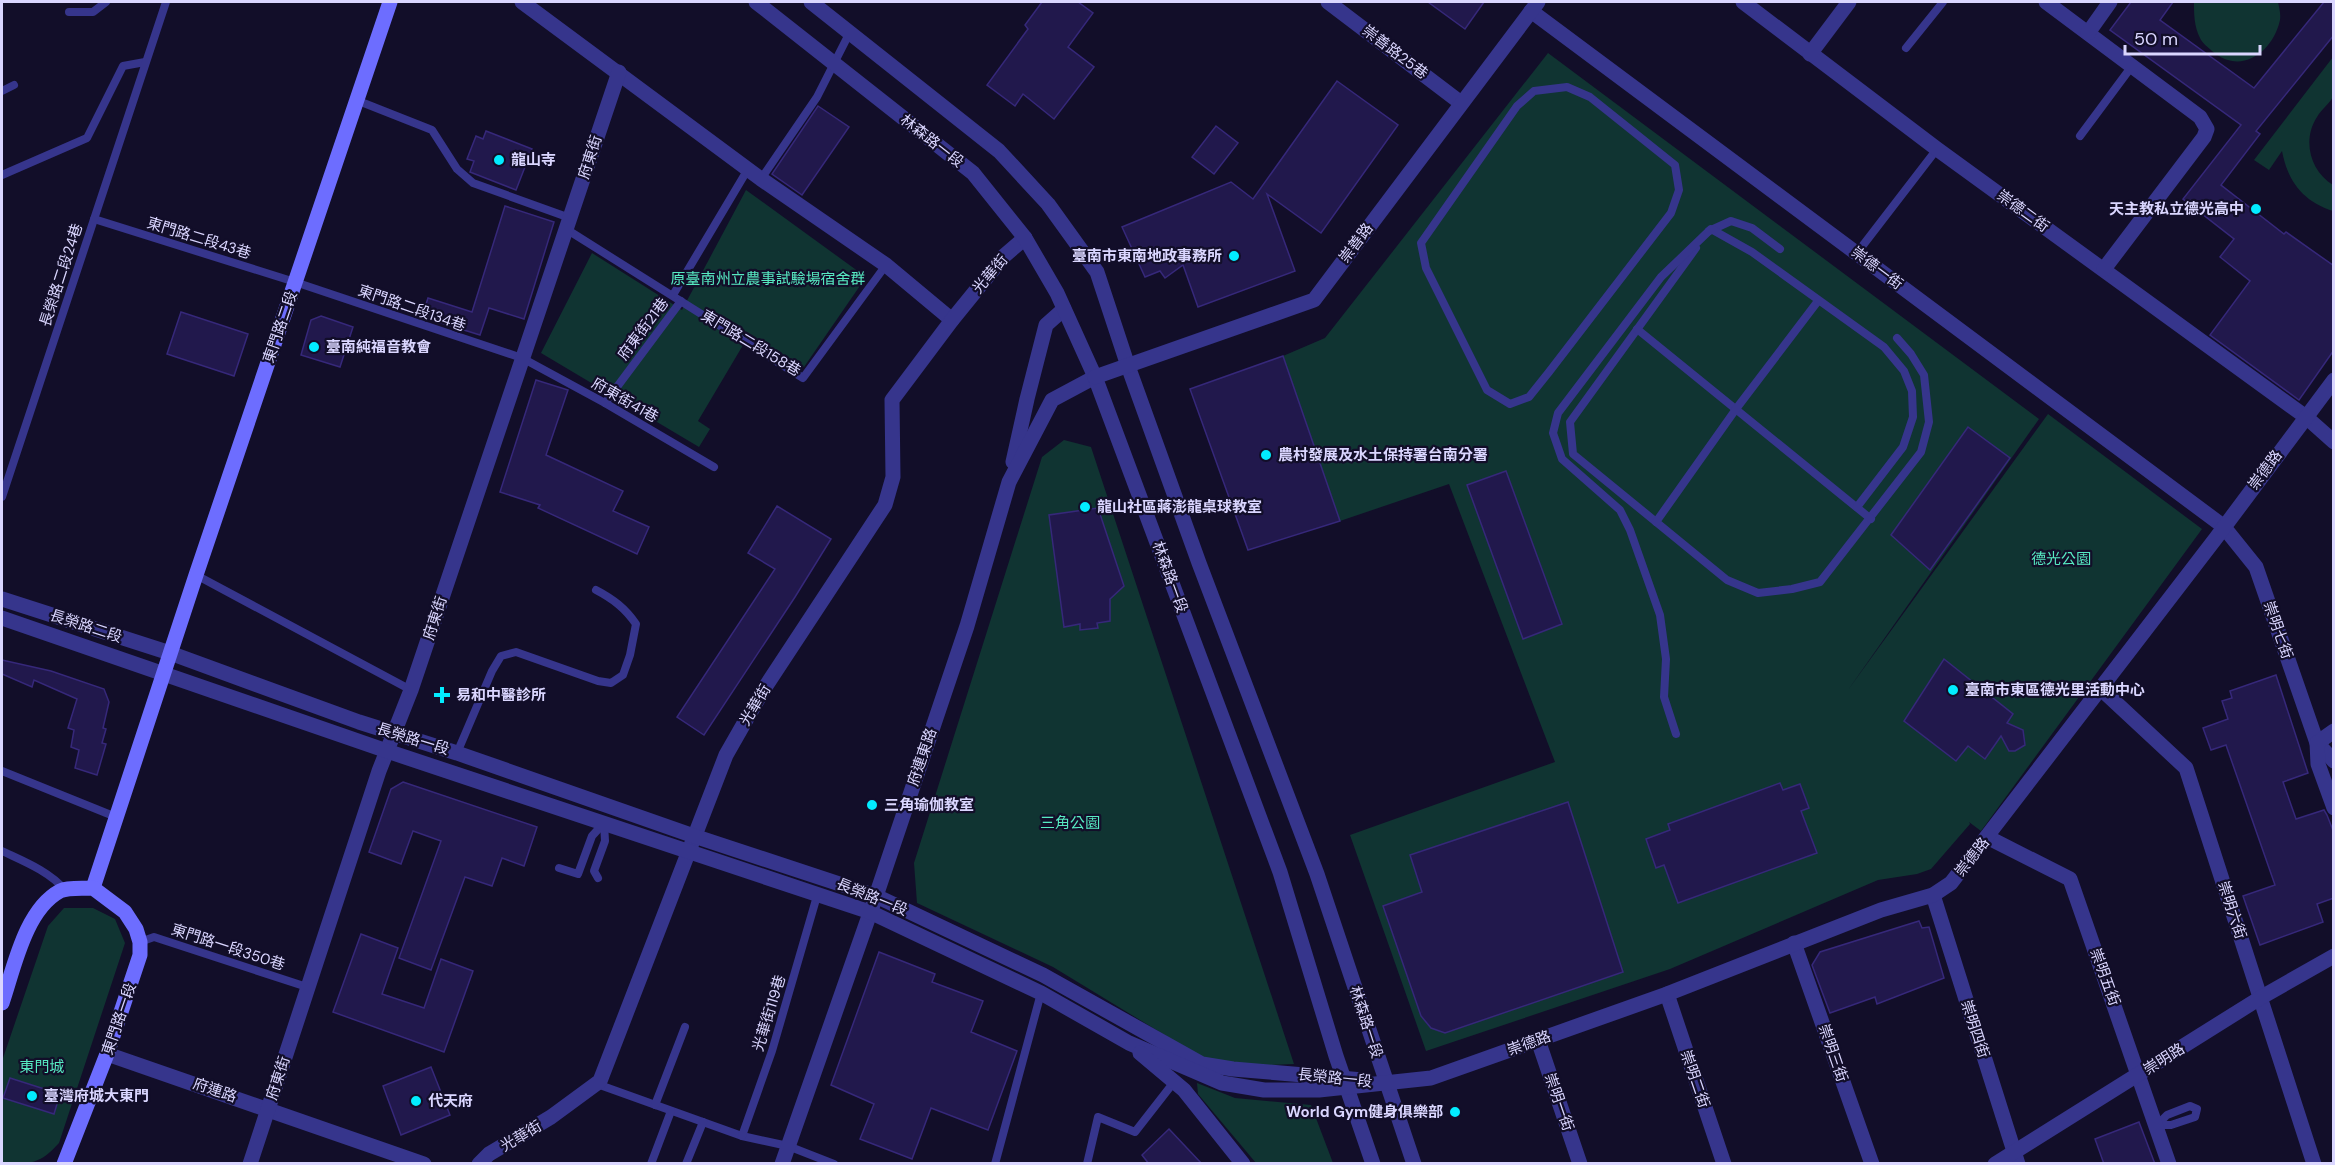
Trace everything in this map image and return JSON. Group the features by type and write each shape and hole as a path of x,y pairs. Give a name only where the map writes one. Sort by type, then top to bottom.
{"main road":[{"name":"東門路二段","path":"170,653 390,2"},
{"path":"93,888 170,653"},
{"path":"2,1003 28,926 45,903 65,890 93,888 125,912 136,928 140,942"},
{"name":"東門路一段","path":"64,1164 107,1054 135,972 140,942"}],"street":[{"path":"522,2 761,179 886,265 952,320"},
{"name":"林森路一段","path":"756,2 973,173 1025,238 1064,309 1095,377 1280,872 1373,1164"},
{"name":"林森路一段","path":"811,2 999,151 1048,204 1097,272 1128,366 1199,563 1317,874 1414,1164"},
{"name":"崇善路25巷","path":"1328,2 1461,103"},
{"name":"崇德二街","path":"1743,2 1936,149 2306,417 2334,442"},
{"path":"1810,54 1849,2"},
{"path":"2046,2 2200,117 2207,129 2204,137 2104,269"},
{"path":"2088,33 2110,2"},
{"name":"崇善路","path":"1095,377 1314,300 1534,6"},
{"name":"崇德一街","path":"1534,6 1857,253 2223,526"},
{"name":"府東街","path":"250,1164 307,987 393,733 411,690 619,72"},
{"name":"光華街","path":"479,1164 489,1154 551,1117 600,1082 687,852 731,746 762,692 885,505 893,477 892,400 1004,256 1025,238"},
{"path":"1009,482 1026,399 1046,325 1064,309"},
{"name":"府連東路","path":"782,1164 968,626 1009,482 1052,400 1095,377"},
{"name":"崇德路","path":"1386,1083 1431,1078 1667,994 1881,910 1933,895 1951,883 2334,380"},
{"name":"崇明七街","path":"2223,526 2256,567 2317,743 2318,764 2334,808"},
{"name":"長榮路二段","path":"2,599 170,653"},
{"name":"長榮路二段","path":"2,618 163,674"},
{"name":"長榮路一段","path":"170,653 393,733 458,753 694,836 876,896 1043,975 1202,1064 1346,1082 1386,1083"},
{"name":"長榮路一段","path":"163,674 870,912 1041,993 1129,1043 1222,1083 1285,1091 1346,1082"},
{"name":"崇明六街","path":"2100,688 2186,768 2314,1164"},
{"path":"2317,743 2334,731"},
{"name":"崇明七街","path":"2317,743 2334,761"},
{"name":"崇明五街","path":"1987,837 2070,879 2140,1074 2169,1164"},
{"name":"崇明四街","path":"1933,895 2016,1158"},
{"name":"崇明三街","path":"1794,943 1872,1164"},
{"name":"崇明路","path":"1995,1164 2016,1158 2140,1074 2260,998 2334,956"},
{"name":"崇明二街","path":"1667,994 1724,1164"},
{"name":"崇明一街","path":"1538,1040 1580,1164"},
{"path":"1129,1043 1184,1090 1243,1164"},
{"name":"府連路","path":"107,1054 424,1164"}],"lane":[{"path":"69,12 93,12 106,2"},
{"name":"長榮路二段24巷","path":"2,496 166,2"},
{"path":"1906,48 1943,2"},
{"path":"761,179 818,97 850,32"},
{"path":"2,175 87,138 123,66 146,62"},
{"path":"2080,136 2132,66"},
{"path":"2,91 14,85"},
{"path":"1567,87 1590,97 1675,165 1679,190 1671,213 1549,372 1529,397 1510,404 1487,390 1426,268 1420,243 1517,106 1534,92 1567,87"},
{"name":"東門路二段158巷","path":"356,100 432,130 457,169 473,183 568,224 681,301 803,378 886,265"},
{"path":"1857,253 1936,149"},
{"path":"673,295 748,169"},
{"name":"東門路二段43巷","path":"94,219 295,282"},
{"path":"1676,734 1664,697 1666,659 1660,615 1630,530 1620,510 1562,459 1553,433 1558,413 1661,277 1711,229 1731,221 1752,228 1780,249"},
{"path":"1711,229 1752,252 1884,348 1904,371 1912,391 1913,417 1902,447 1857,507"},
{"path":"1711,229 1570,422 1573,454 1726,580 1758,593 1792,589 1820,582 1872,519 1921,452 1929,422 1924,375 1898,338"},
{"name":"東門路二段134巷","path":"295,282 522,358"},
{"name":"府東街21巷","path":"605,403 681,301"},
{"path":"1656,522 1736,409 1818,301"},
{"path":"1637,329 1872,519"},
{"name":"府東街41巷","path":"522,358 605,403 714,467"},
{"path":"196,575 411,690"},
{"path":"458,753 492,671 501,657 516,652 598,681 611,683 623,675 630,655 636,624 612,598 596,590"},
{"path":"2,771 116,817"},
{"path":"560,868 578,874 592,836 604,823"},
{"path":"598,878 594,870 605,841 604,823"},
{"path":"2,851 59,882 65,890"},
{"name":"光華街119巷","path":"742,1136 772,1051 817,896"},
{"name":"東門路一段350巷","path":"140,942 154,937 307,987"},
{"path":"995,1164 1041,993"},
{"path":"655,1105 685,1027"},
{"path":"1087,1164 1098,1117 1135,1132 1174,1082"},
{"path":"597,1083 742,1136 788,1146 834,1164"},
{"path":"2190,1106 2197,1109 2195,1117 2171,1125 2157,1125 2167,1115 2190,1106"},
{"path":"651,1164 671,1111"},
{"path":"686,1164 703,1122"}],"green space":[{"path":"2194,2 2278,2 2280,20 2276,32 2263,50 2244,61 2234,61 2223,58 2212,51 2201,40 2195,24"},
{"name":"德光公園","path":"1548,53 2039,419 1848,690 2048,414 2202,529 1981,831 1969,822 1970,824 1931,869 1917,874 1878,880 1670,969 1426,1051 1350,835 1555,762 1449,484 1340,521 1283,356 1325,338"},
{"path":"2333,57 2334,95 2312,126 2309,145 2319,172 2333,185 2333,211 2313,202 2298,189 2288,172 2282,151 2269,170 2254,160"},
{"name":"原臺南州立農事試驗場宿舍群","path":"746,190 866,277 804,367 749,335 698,421 710,429 699,447 541,353 592,253 682,310"},
{"name":"三角公園","path":"1064,440 1091,447 1294,1064 1250,1066 1204,1059 1053,967 917,903 914,863 1042,457"},
{"name":"東門城","path":"64,908 93,908 115,919 125,943 59,1143 40,1159 2,1164 2,1061 48,926"},
{"path":"1197,1083 1235,1098 1311,1105 1333,1163 1256,1163 1198,1094"}],"building":[{"path":"1042,2 1078,2 1093,13 1068,47 1094,67 1054,119 1023,94 1015,106 987,85 1028,29 1025,25"},
{"path":"1428,2 1484,2 1465,29"},
{"path":"2131,2 2173,2 2160,20 2254,88 2324,2 2334,2 2334,35 2256,131 2260,134 2221,185 2284,234 2286,232 2334,266 2334,350 2299,400 2210,335 2250,281 2220,257 2234,239 2183,199 2241,125 2110,30"},
{"path":"1337,81 1398,125 1321,233 1267,194 1295,271 1198,307 1183,265 1165,278 1160,271 1145,277 1122,227 1231,182 1253,199"},
{"path":"818,106 849,127 802,195 772,174"},
{"path":"1216,126 1238,143 1214,174 1192,157"},
{"name":"龍山寺","path":"486,131 532,149 516,190 470,172 474,161 467,159 476,136 483,139"},
{"path":"505,206 554,222 524,319 489,308 480,335 422,317 428,298 472,312"},
{"path":"181,312 248,334 234,376 167,354"},
{"path":"321,316 353,327 340,367 301,355 311,320"},
{"name":"農村發展及水土保持署台南分署","path":"1283,356 1340,521 1248,550 1190,389"},
{"path":"536,380 568,390 546,455 623,491 613,511 649,527 637,554 538,508 540,505 500,492"},
{"path":"1968,427 2010,458 1930,570 1891,535"},
{"path":"1506,471 1562,624 1523,639 1467,485"},
{"path":"777,506 831,539 704,735 677,717 775,569 748,553"},
{"path":"1098,508 1124,586 1110,599 1110,621 1097,623 1098,628 1080,630 1080,624 1064,627 1049,515"},
{"name":"臺南市東區德光里活動中心","path":"1944,659 2013,714 2007,723 2023,730 2025,745 2015,751 2009,751 2001,736 1985,759 1968,746 1956,761 1904,721"},
{"path":"2,660 51,671 104,689 109,702 103,728 106,729 102,743 106,744 97,775 75,768 79,750 71,747 74,730 68,728 77,699 34,680 32,687 2,674"},
{"path":"2276,675 2308,773 2283,782 2296,819 2324,810 2327,815 2334,833 2334,898 2317,904 2323,922 2260,945 2243,896 2275,885 2226,745 2211,750 2203,728 2228,719 2222,701 2232,698 2230,691"},
{"path":"403,782 537,827 524,866 502,858 492,886 465,877 431,970 399,958 441,841 413,831 401,864 369,852 391,789"},
{"path":"1780,783 1783,790 1800,784 1809,808 1801,811 1817,853 1678,903 1664,865 1656,868 1646,839 1670,830 1668,824"},
{"path":"1568,802 1623,972 1445,1033 1431,1028 1421,1016 1383,906 1422,892 1410,855"},
{"path":"1919,921 1922,928 1929,927 1944,978 1877,1004 1875,997 1830,1013 1812,965 1820,952"},
{"path":"361,934 398,948 382,994 424,1008 441,959 473,971 444,1052 333,1012"},
{"path":"879,952 935,974 932,982 983,1001 971,1032 1017,1051 988,1130 931,1108 912,1159 860,1139 874,1104 831,1085"},
{"name":"代天府","path":"431,1067 450,1115 401,1135 383,1086"},
{"name":"臺灣府城大東門","path":"10,1078 60,1094 54,1114 3,1098"},
{"path":"2139,1122 2155,1164 2104,1164 2095,1139"},
{"path":"1169,1129 1202,1164 1149,1164 1142,1155"}],"place":[{"name":"龍山寺","path":"499,160"},
{"name":"天主教私立德光高中","path":"2256,209"},
{"name":"臺南市東南地政事務所","path":"1234,256"},
{"name":"臺南純福音教會","path":"314,347"},
{"name":"農村發展及水土保持署台南分署","path":"1266,455"},
{"name":"龍山社區蔣澎龍桌球教室","path":"1085,507"},
{"name":"臺南市東區德光里活動中心","path":"1953,690"},
{"name":"易和中醫診所","path":"442,695"},
{"name":"三角瑜伽教室","path":"872,805"},
{"name":"臺灣府城大東門","path":"32,1096"},
{"name":"代天府","path":"416,1101"},
{"name":"World Gym健身俱樂部","path":"1455,1112"}]}
